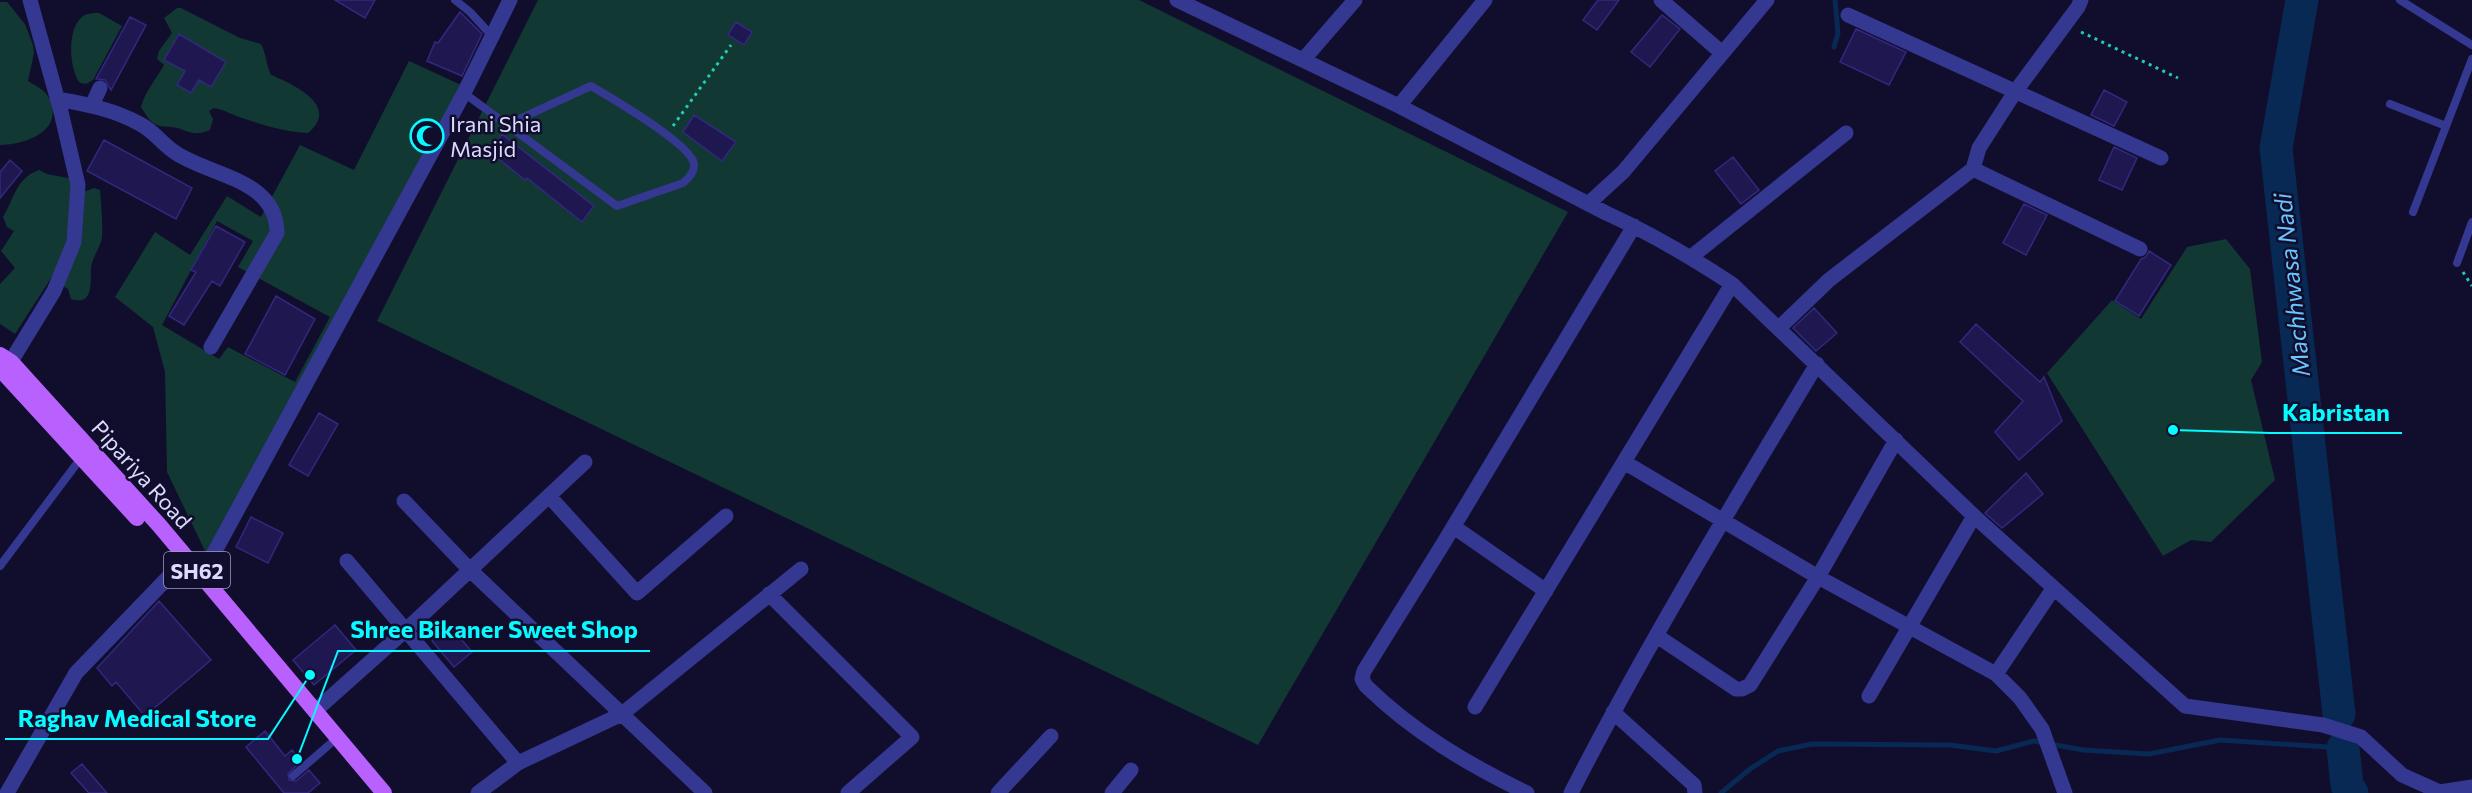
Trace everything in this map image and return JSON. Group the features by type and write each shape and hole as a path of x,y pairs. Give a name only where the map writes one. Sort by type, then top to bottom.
{"main road":[{"name":"Pipariya Road","path":"3,367 81,458 183,562 202,575 384,793"},
{"name":"Pipariya Road","path":"3,367 183,562 370,793"}],"street":[{"path":"3,367 54,291 74,242 78,185 30,0"},
{"path":"202,575 464,93 510,0"},
{"path":"1303,60 1355,0"},
{"path":"1399,106 1485,0"},
{"path":"1661,0 1722,53"},
{"path":"1588,204 1623,172 1767,0"},
{"path":"1779,328 1829,280 1973,170 1979,147 2015,92 2066,25 2081,0"},
{"path":"1188,2 1634,226 1691,257 1732,284 1974,516 2185,706 2323,725 2361,737 2402,775 2440,792 2472,787"},
{"path":"1848,15 2161,158"},
{"path":"92,105 100,88"},
{"path":"57,99 92,105 142,124 176,154 254,189 264,198 273,212 277,233 211,347"},
{"path":"1691,257 1846,133"},
{"path":"1973,170 2140,249"},
{"path":"1527,793 1477,769 1430,738 1378,698 1362,679 1364,671 1454,527 1634,226"},
{"path":"1475,707 1732,284"},
{"path":"1572,793 1613,712 1722,520 1817,364"},
{"path":"1657,636 1736,688 1746,688 1753,682 1818,577 1896,440"},
{"path":"315,711 407,629 585,462"},
{"path":"1624,462 1818,577 1996,674 2020,698 2044,734 2065,793"},
{"path":"549,496 638,593 726,516"},
{"path":"404,501 469,569 705,793"},
{"path":"1869,696 1974,516"},
{"path":"1454,527 1546,591"},
{"path":"347,561 407,629 518,763"},
{"path":"7,793 76,673 183,562"},
{"path":"478,793 518,763 622,714 801,569"},
{"path":"1996,674 2053,589"},
{"path":"769,594 912,737 848,793"},
{"path":"1613,712 1694,785 1695,793"},
{"path":"998,793 1051,736"},
{"path":"1112,793 1131,770"}],"lane":[{"path":"455,0 470,12 492,36"},
{"path":"2400,0 2472,45"},
{"path":"2413,212 2472,59"},
{"path":"464,93 506,125 617,206 683,183 691,176 694,164 687,150 666,134 591,86 506,125"},
{"path":"2390,104 2446,126"},
{"path":"2457,263 2472,222"},
{"path":"0,566 81,458"},
{"path":"293,776 330,744"}],"path":[{"path":"2066,25 2178,78"},
{"path":"666,134 731,45"}],"green space":[{"path":"538,0 1139,0 1568,212 1258,745 377,321"},
{"path":"0,2 7,2 25,24 34,53 28,81 47,95 52,107 52,117 42,133 22,142 0,145"},
{"path":"177,8 240,38 261,44 271,75 301,90 317,105 319,114 317,123 308,133 291,131 214,108 209,111 213,119 210,130 204,132 194,133 153,123 141,107 164,65 157,59 159,51 172,33 164,18"},
{"path":"99,13 122,26 93,80 86,84 80,83 76,77 72,60 73,31 83,16"},
{"path":"409,61 461,85 207,555 167,472 165,372 153,327 115,297 155,232 190,255 227,196 261,217 300,145 354,170","holes":["217,221 253,241 238,267 330,317 295,382 228,347 219,359 162,325"]},
{"path":"39,170 47,174 73,179 70,233 55,272 15,334 0,324 0,284 15,268 1,251 14,231 7,227 3,217 20,184 25,178"},
{"path":"94,188 100,190 102,237 91,268 91,285 88,296 79,300 71,299 68,289 59,284 81,193"},
{"path":"2226,239 2250,269 2262,362 2251,380 2275,480 2211,542 2191,540 2163,556 2047,373 2112,300 2141,319 2187,247"}],"building":[{"path":"335,0 375,0 365,18"},
{"path":"1598,0 1619,0 1597,30 1583,20"},
{"path":"460,12 482,34 462,76 427,61 435,42 438,43"},
{"path":"1662,15 1680,29 1650,67 1631,52"},
{"path":"130,17 146,25 111,90 105,80 96,79"},
{"path":"736,22 752,32 744,45 728,35"},
{"path":"1856,29 1906,52 1889,85 1840,62"},
{"path":"179,34 226,62 211,87 199,80 191,93 177,85 185,71 164,60"},
{"path":"2104,90 2127,102 2114,126 2091,115"},
{"path":"694,115 736,142 722,161 683,132"},
{"path":"420,121 434,128 424,146 411,139"},
{"path":"502,134 594,206 582,222 489,151"},
{"path":"104,140 192,188 176,219 87,171"},
{"path":"2114,147 2137,158 2122,190 2099,180"},
{"path":"1733,157 1759,190 1741,204 1715,171"},
{"path":"10,160 22,171 0,198 0,172"},
{"path":"2024,204 2047,215 2026,255 2003,243"},
{"path":"216,226 245,242 220,286 212,281 184,325 169,316 196,272 191,270"},
{"path":"2149,251 2171,265 2139,316 2115,301 2141,259 2146,257"},
{"path":"276,296 315,319 285,375 245,354"},
{"path":"1814,308 1837,333 1816,351 1793,328"},
{"path":"1976,324 2040,382 2044,377 2062,421 2019,460 1995,432 2023,401 1960,342"},
{"path":"319,413 338,424 308,476 289,465"},
{"path":"2026,473 2043,494 2002,528 1985,513"},
{"path":"251,517 283,533 268,563 236,547"},
{"path":"159,601 211,660 145,716 116,682 112,686 97,668"},
{"path":"335,625 356,650 314,685 293,660"},
{"path":"450,626 472,652 454,667 432,641"},
{"path":"265,731 285,756 292,750 301,761 288,774 289,780 296,781 309,770 320,783 308,793 284,793 246,747"},
{"path":"82,764 107,793 89,793 71,773"}],"waterway":[{"path":"1834,47 1838,33 1835,0"},
{"name":"Machhwasa Nadi","path":"2302,0 2276,148 2339,714"},
{"path":"1721,793 1750,769 1778,751 1812,744 1950,745 1996,751 2034,741 2083,750 2149,754 2220,740 2343,748"},
{"name":"Machhwasa Nadi","path":"2343,748 2347,785 2352,793"}],"place":[{"name":"Irani Shia Masjid","path":"427,136"},
{"name":"Kabristan","path":"2173,430"},
{"name":"Raghav Medical Store","path":"310,675"},
{"name":"Shree Bikaner Sweet Shop","path":"297,759"}]}
